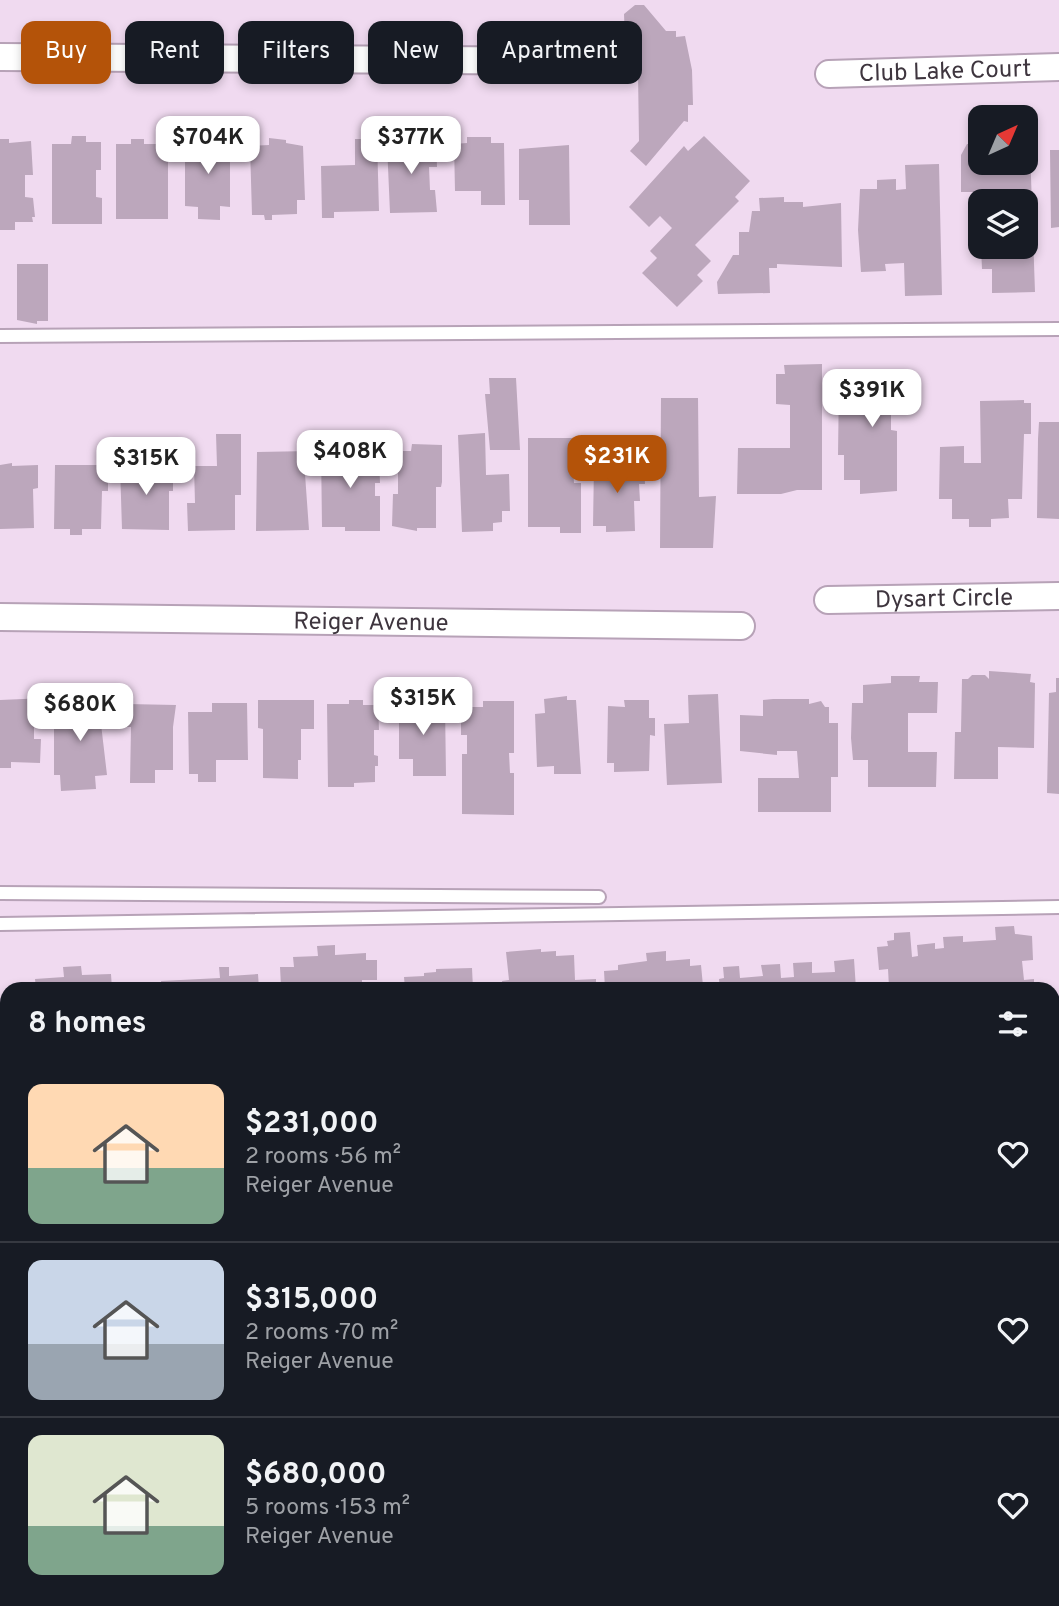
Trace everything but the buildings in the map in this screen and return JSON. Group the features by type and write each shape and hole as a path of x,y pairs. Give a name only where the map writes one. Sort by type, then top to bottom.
{"street":[{"path":"0,57 477,60"},
{"name":"Club Lake Court","path":"829,74 1059,67"},
{"name":"Dysart Circle","path":"828,600 1059,596"},
{"name":"Reiger Avenue","path":"0,617 741,626"}],"lane":[{"path":"0,335 1059,329"},
{"path":"0,893 599,897"},
{"path":"0,924 1059,907"}]}
